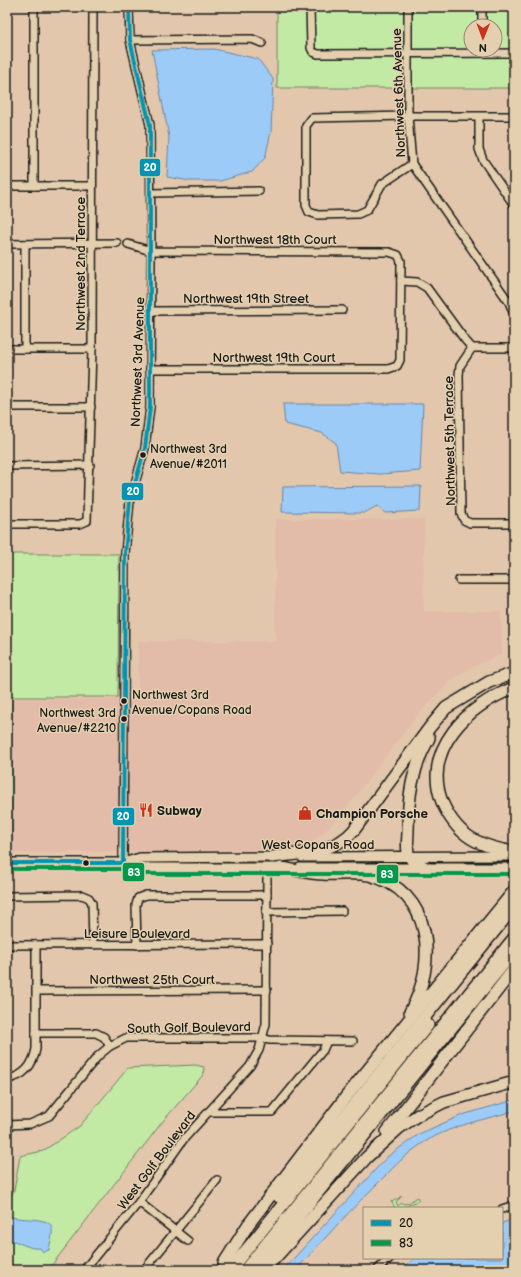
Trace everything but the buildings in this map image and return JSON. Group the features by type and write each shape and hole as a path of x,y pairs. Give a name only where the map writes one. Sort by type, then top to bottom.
{"highway":[{"path":"272,857 325,850 347,838 440,714 452,703 472,691 489,682 514,673"},
{"path":"514,688 483,704 455,729 442,751 438,776 444,805 449,816 461,830 481,844 514,852"},
{"path":"427,868 416,863 410,857 409,803 416,765 438,723 472,691"},
{"path":"281,868 322,874 363,874 377,878 388,882 402,893 419,915 426,942 426,961 422,983 409,1015 380,1054"},
{"path":"224,1268 248,1225 345,1098 514,891"},
{"path":"224,1268 514,907"},
{"path":"224,1268 514,919"},
{"path":"245,1270 514,938"},
{"path":"255,1270 514,951"},
{"path":"264,1270 367,1157 514,969"},
{"path":"367,1157 399,1128 426,1111 452,1099 514,1082"}],"main road":[{"name":"West Copans Road","path":"123,863 140,858 514,856"},
{"name":"West Copans Road","path":"7,863 123,863 141,868 514,868"}],"street":[{"path":"34,7 34,186"},
{"name":"Northwest 2nd Terrace","path":"7,524 80,524 87,521 90,465 92,349 91,186 93,7"},
{"name":"Northwest 3rd Avenue","path":"123,863 125,553 130,501 145,448 150,407 151,310 150,125 130,40 129,7"},
{"path":"310,7 311,48 313,52 408,54 463,53"},
{"name":"Northwest 6th Avenue","path":"408,7 408,116 412,164 509,302 514,314"},
{"path":"482,7 482,18"},
{"path":"130,40 252,39 262,43"},
{"path":"503,53 514,54"},
{"path":"412,164 382,184 367,210 358,214 318,215 309,212 306,205 306,126 312,118 514,116"},
{"path":"479,117 480,149 483,160 514,206"},
{"path":"7,186 91,186"},
{"path":"151,193 259,191"},
{"path":"7,244 117,242"},
{"path":"25,244 25,349"},
{"name":"Northwest 18th Court","path":"128,244 151,251 389,252 398,255 401,261 401,281"},
{"path":"401,281 418,282 423,284 472,348 514,348"},
{"name":"Northwest 19th Court","path":"150,369 388,369 397,366 400,360 401,281"},
{"name":"Northwest 19th Street","path":"151,310 342,310"},
{"name":"Northwest 5th Terrace","path":"472,348 460,366 459,375 461,513 464,520 470,522 514,523"},
{"path":"7,349 92,349"},
{"path":"7,407 91,408"},
{"path":"7,466 90,465"},
{"path":"459,580 514,580"},
{"name":"West Golf Boulevard","path":"84,1270 140,1202 183,1140 250,1066 263,1038 266,1024 267,879"},
{"path":"137,944 136,905 138,898 146,894 266,895"},
{"path":"7,896 82,895 89,898 92,903 93,945"},
{"path":"266,912 342,911"},
{"name":"Leisure Boulevard","path":"7,945 266,944"},
{"path":"7,1079 18,1076 26,1070 34,1060 36,1033 36,945"},
{"name":"Northwest 25th Court","path":"36,991 267,990"},
{"path":"36,1033 96,1033 104,1036 110,1046"},
{"name":"South Golf Boulevard","path":"7,1125 30,1124 50,1116 98,1056 110,1046 126,1038 263,1038 269,1040 353,1041"},
{"path":"208,1112 272,1112 323,1050 327,1041"},
{"path":"144,1270 217,1180"},
{"path":"140,1202 188,1241"},
{"path":"503,1209 514,1205"},
{"path":"377,1270 389,1259"}],"shaded area":[{"path":"275,519 424,519 424,611 501,611 502,654 468,669 449,683 420,712 338,819 305,849 13,853 14,699 138,699 138,641 275,641"}],"green space":[{"path":"277,7 514,7 514,88 277,88"},
{"path":"7,554 119,554 118,697 12,697 12,853 7,853"},
{"path":"195,1065 204,1067 203,1075 163,1121 48,1270 7,1270 7,1202 14,1191 20,1156 43,1151 80,1126 128,1068"},
{"path":"402,1196 396,1202 398,1206 402,1203 409,1203 417,1197 419,1200 404,1207 394,1207 391,1201 392,1202"}],"water":[{"path":"214,49 258,59 273,79 271,132 265,158 252,172 220,181 190,181 167,177 169,137 152,50"},
{"path":"283,404 423,404 420,471 380,474 340,471 336,443 322,433 285,424"},
{"path":"421,486 420,511 385,513 377,506 364,513 282,512 283,487"},
{"path":"514,1100 514,1111 448,1130 415,1148 360,1201 296,1270 283,1270 387,1157 419,1134 462,1115"},
{"path":"12,1217 41,1220 50,1224 52,1233 49,1250 43,1252 40,1248 31,1248 11,1240 7,1240 7,1223"},
{"path":"514,1219 514,1270 401,1270 414,1259 503,1259 503,1223"}],"transit line":[{"name":"20","path":"7,863 123,863 125,553 130,501 145,448 150,407 150,125 130,40 129,7"},
{"name":"83","path":"7,869 122,869 141,874 514,874"}],"place":[{"name":"Northwest 3rd Avenue/#2011","path":"143,455"},
{"name":"Northwest 3rd Avenue/Copans Road","path":"124,701"},
{"name":"Northwest 3rd Avenue/#2210","path":"124,719"},
{"name":"Subway","path":"146,810"},
{"name":"Champion Porsche","path":"305,813"}]}
